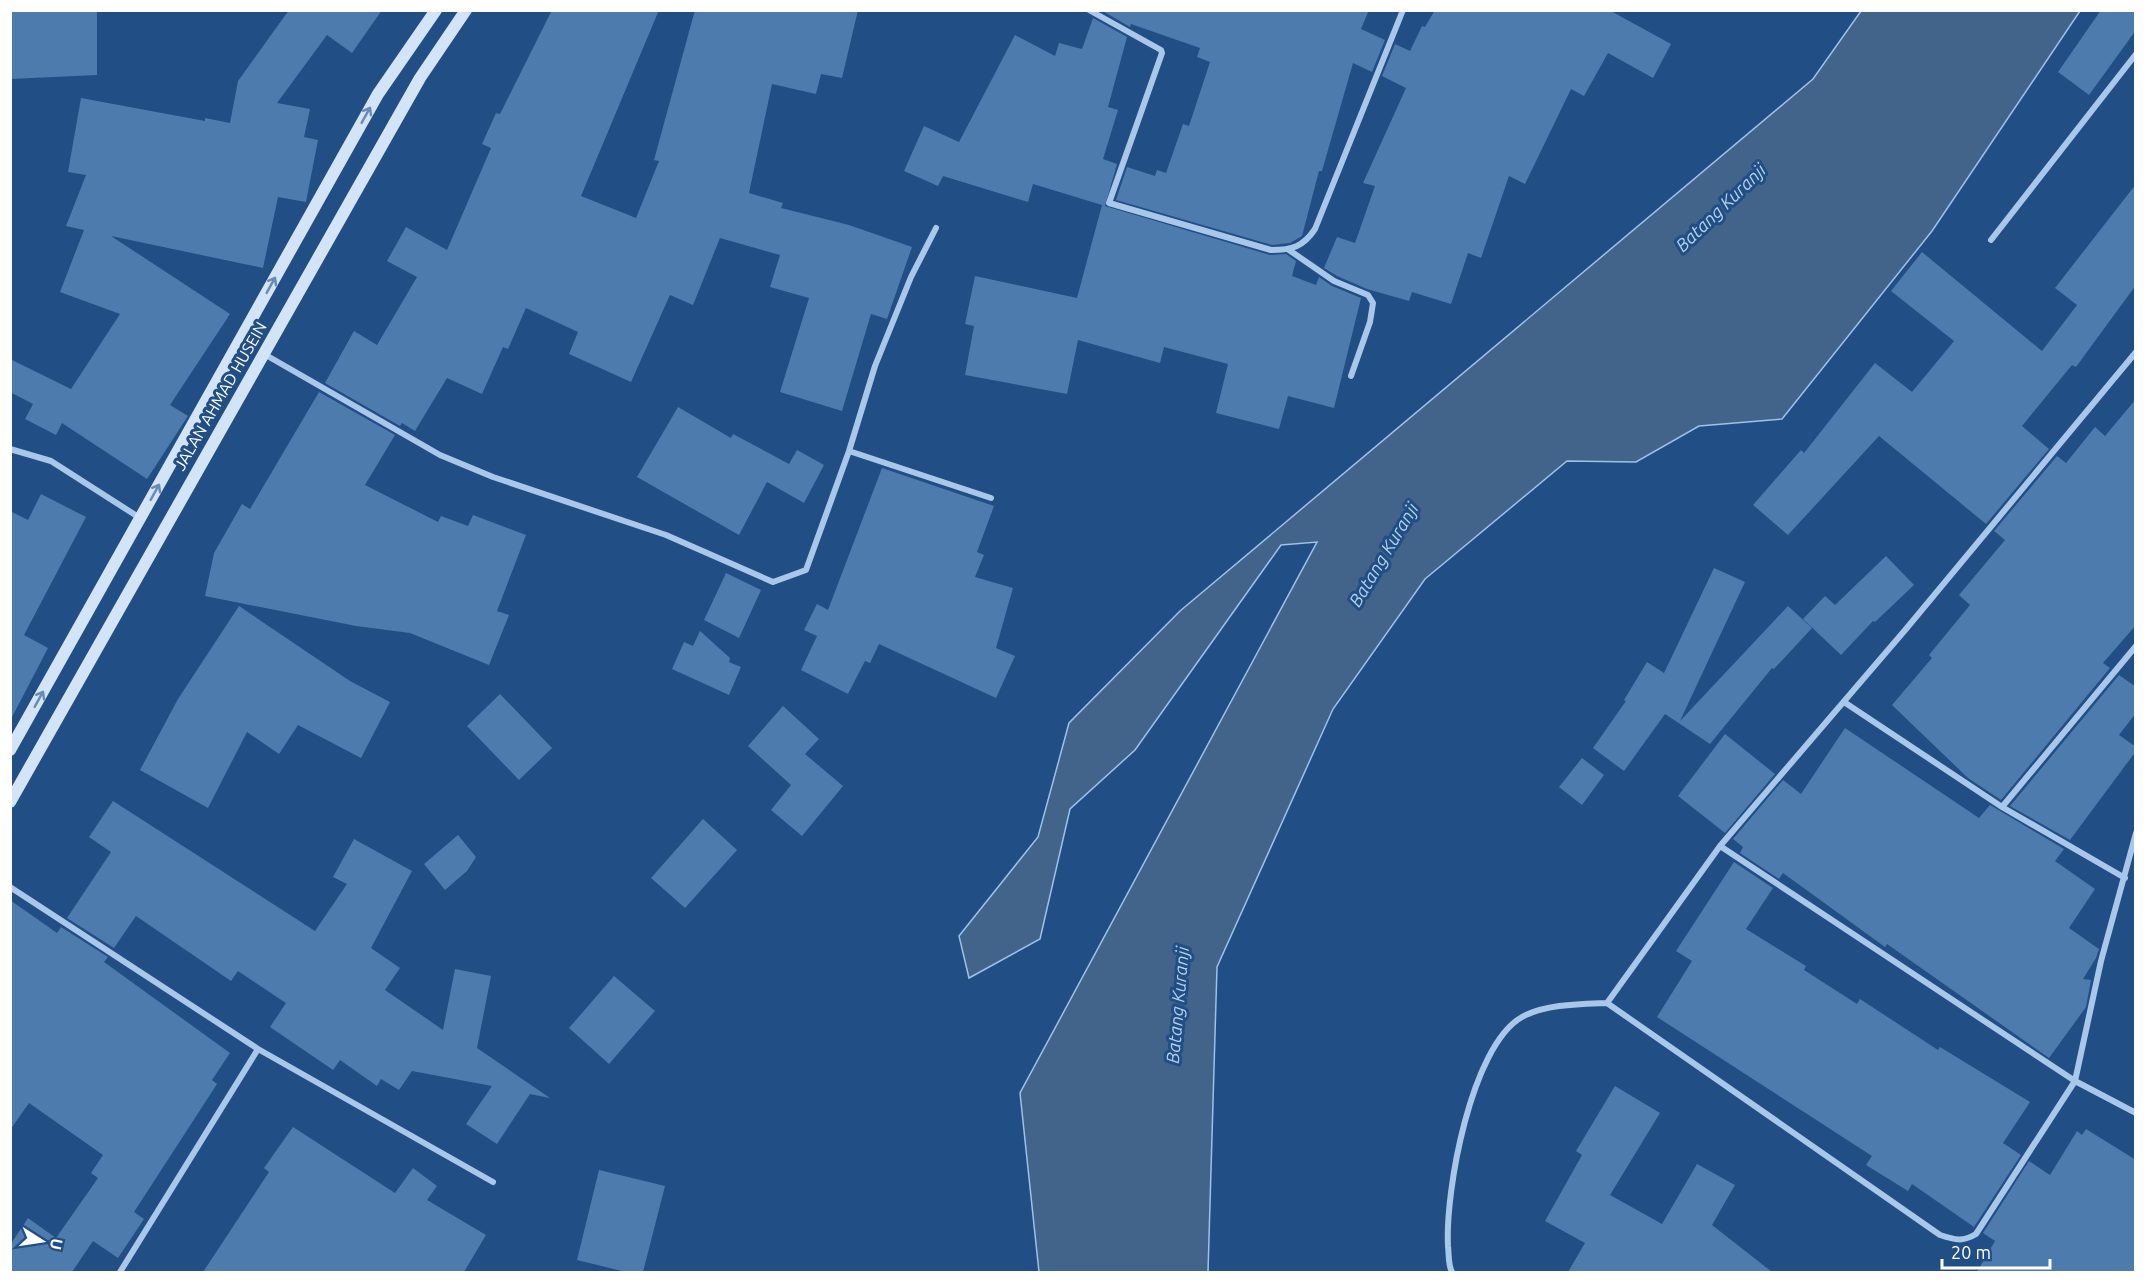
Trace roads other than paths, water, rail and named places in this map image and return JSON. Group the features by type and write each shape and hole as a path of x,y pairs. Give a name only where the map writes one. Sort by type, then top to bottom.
{"main road":[{"name":"JALAN AHMAD HUSEIN","path":"10,750 378,94 436,10"},
{"name":"JALAN AHMAD HUSEIN","path":"10,802 420,78 466,10"}],"street":[{"path":"1089,10 1161,50 1162,53 1109,203 1263,247 1289,250 1334,281 1368,296 1373,303 1370,322 1351,376"},
{"path":"1289,250 1306,242 1314,229 1403,10"},
{"path":"1991,240 2136,54"},
{"path":"263,353 394,431 440,455 493,477 666,535 773,582 806,570 849,451 874,366 911,277 936,228"},
{"path":"1607,1003 1720,846 1844,702 2136,352"},
{"path":"10,449 51,461 140,519"},
{"path":"849,451 991,498"},
{"path":"2002,807 2136,646"},
{"path":"1844,702 2002,807 2125,878"},
{"path":"1452,1272 1448,1233 1450,1191 1459,1140 1481,1075 1500,1038 1522,1017 1564,1005 1607,1003 1940,1235 1953,1240 1966,1240 1976,1234 2076,1081 2101,961 2136,833"},
{"path":"1720,846 2076,1081 2136,1113"},
{"path":"10,887 258,1049 493,1182"},
{"path":"120,1272 258,1049"}],"water":[{"name":"Batang Kuranji","path":"1861,11 2080,11 1932,231 1782,419 1699,426 1636,462 1567,461 1425,579 1333,709 1217,967 1208,1272 1039,1272 1020,1093 1317,542 1281,545 1135,750 1070,809 1040,939 969,978 959,936 1038,837 1069,723 1180,611 1813,79"}]}
